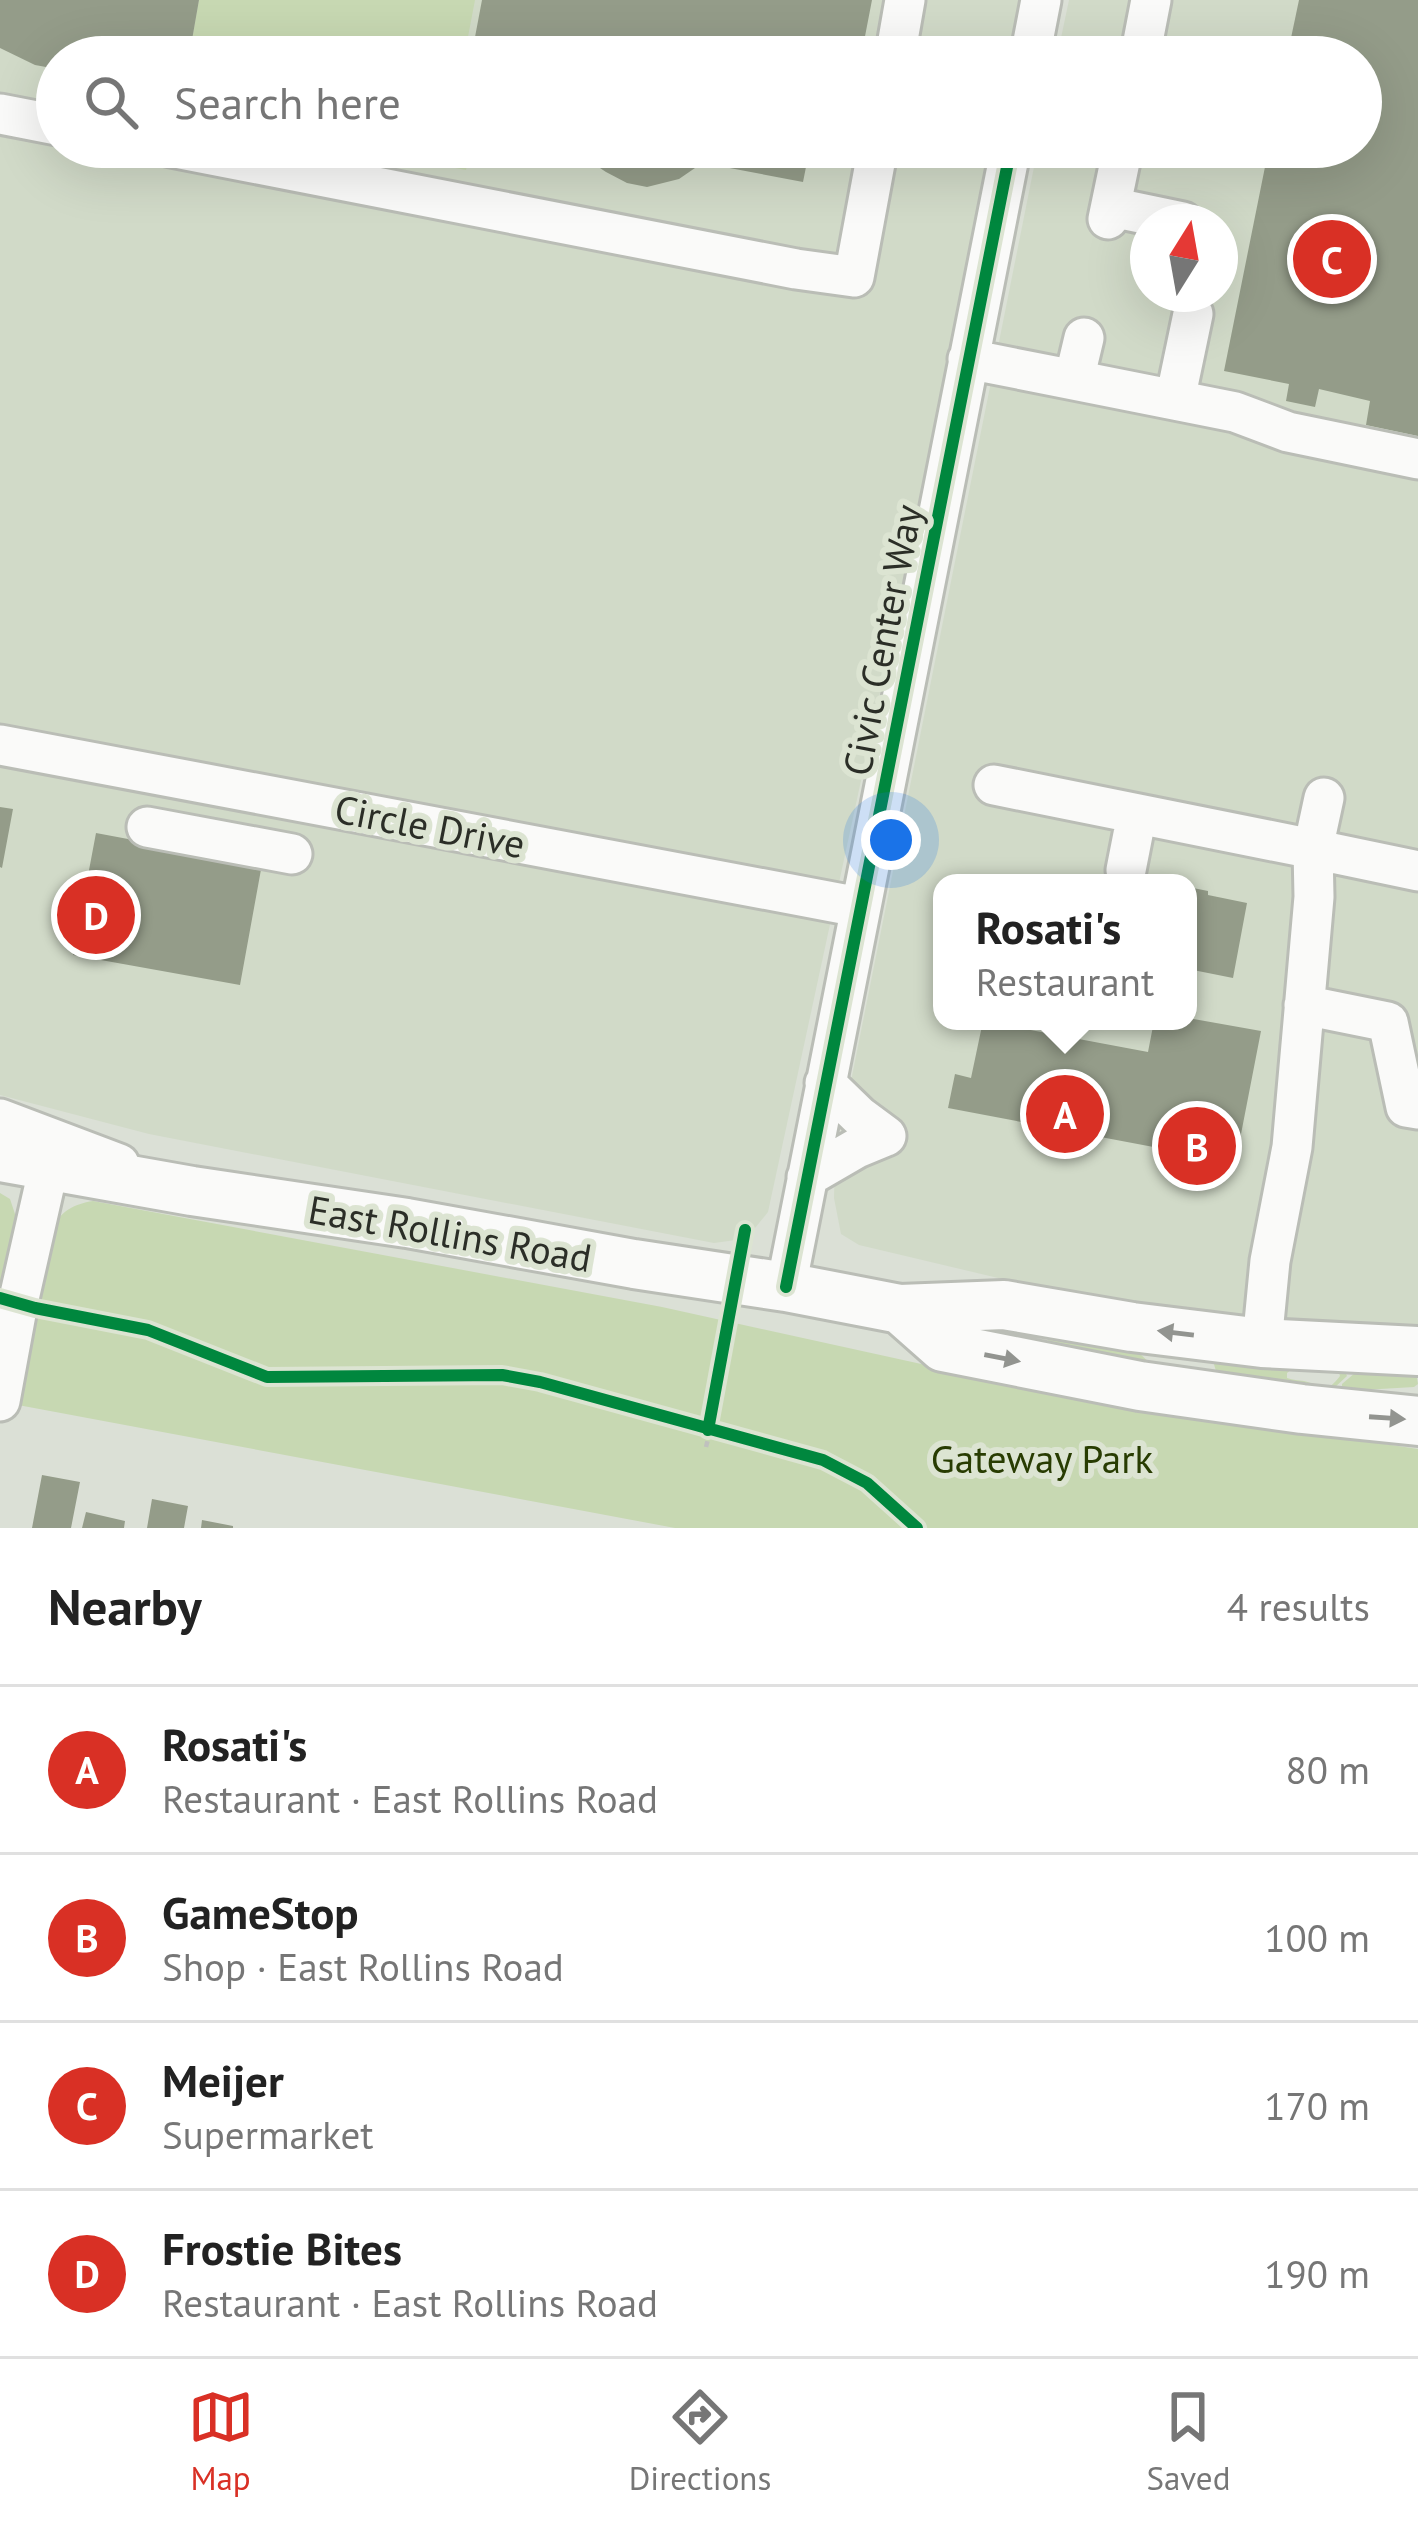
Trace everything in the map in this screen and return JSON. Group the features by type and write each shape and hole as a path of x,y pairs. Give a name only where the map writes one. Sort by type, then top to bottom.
{"main road":[{"name":"East Rollins Road","path":"0,1157 900,1309 1004,1305 1132,1328 1262,1343 1418,1351"},
{"name":"East Rollins Road","path":"900,1309 944,1347 1140,1386 1418,1421"}],"street":[{"path":"899,36 905,0"},
{"path":"1034,36 1041,0"},
{"path":"1144,36 1151,0"},
{"path":"0,114 36,121"},
{"path":"278,168 775,266 854,277 874,168"},
{"name":"Civic Center Way","path":"786,1287 1007,168"},
{"path":"1119,168 1110,213 1130,215"},
{"path":"1175,400 1193,314"},
{"path":"1074,380 1084,338"},
{"path":"968,359 1235,412 1288,432 1418,459"},
{"name":"Circle Drive","path":"0,745 860,907"},
{"path":"994,785 1418,871"},
{"path":"1262,1343 1270,1261 1292,1147 1314,897 1313,849 1324,798"},
{"path":"1126,870 1137,814"},
{"path":"147,827 292,854"},
{"path":"1304,1004 1403,1025 1406,1107 1418,1109"},
{"path":"807,1177 886,1136 824,1083"},
{"path":"0,1119 192,1191"},
{"path":"0,1401 49,1166"}],"path":[{"path":"322,1378 344,1384 367,1377"},
{"path":"706,1447 712,1412"},
{"path":"691,1425 727,1435"}],"shaded area":[{"path":"0,0 1019,0 1012,36 36,36 36,168 986,168 909,558 768,1212 755,1228 736,1240 714,1243 149,1134 0,1095"},
{"path":"1069,0 1418,0 1418,1333 1167,1318 859,1245 841,1234 834,1198 835,1161 1034,168 1382,168 1382,36 1061,36"}],"green space":[{"path":"199,0 475,0 468,36 193,36"},
{"path":"0,1193 10,1199 16,1217 0,1308"},
{"name":"Gateway Park","path":"93,1201 662,1307 1145,1408 1418,1449 1418,1528 675,1528 18,1405 52,1230 68,1210"},
{"path":"1049,1339 1138,1352 1153,1366 1045,1344"},
{"path":"1213,1361 1296,1366 1287,1378 1323,1387 1340,1376 1338,1369 1344,1369 1347,1376 1333,1389 1211,1375 1216,1371"},
{"path":"1356,1372 1416,1373 1418,1384 1346,1391 1342,1384"}],"building":[{"path":"0,0 199,0 193,36 36,36 36,65 0,48"},
{"path":"482,0 872,0 865,36 475,36"},
{"path":"1299,0 1418,0 1418,436 1366,425 1370,401 1319,389 1315,407 1286,401 1289,384 1224,371 1265,168 1382,168 1382,36 1291,36"},
{"path":"600,168 695,168 679,179 647,187"},
{"path":"730,168 806,168 803,182"},
{"path":"0,807 13,809 2,868 0,867"},
{"path":"96,833 262,864 240,985 73,955"},
{"path":"1197,889 1247,903 1233,978 1197,971"},
{"path":"1197,1020 1261,1031 1235,1165 948,1108 955,1074 971,1078 981,1030 1031,1030 1148,1052 1152,1030 1197,1030"},
{"path":"42,1475 80,1482 71,1528 32,1528"},
{"path":"152,1499 188,1506 184,1528 147,1528"},
{"path":"86,1512 125,1521 124,1528 82,1528"},
{"path":"202,1520 233,1526 233,1528 201,1528"}],"cycle path":[{"path":"786,1287 1007,168"},
{"path":"708,1430 745,1230"},
{"path":"0,1298 148,1330 267,1377 502,1375 540,1382 823,1460 867,1483 917,1528"}],"place":[{"name":"Meijer","path":"1332,259"},
{"name":"Frostie Bites","path":"96,915"},
{"name":"Rosati's","path":"1065,1114"},
{"name":"GameStop","path":"1197,1146"}]}
